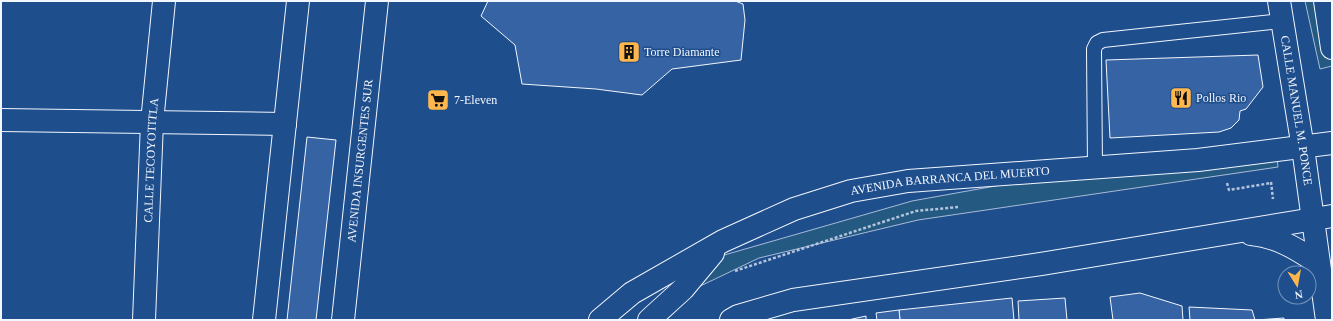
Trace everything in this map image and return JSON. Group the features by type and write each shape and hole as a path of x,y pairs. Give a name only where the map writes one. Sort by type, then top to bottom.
{"main road":[{"name":"CALLE TECOYOTITLA","path":"144,320 152,122 164,1"},
{"path":"264,320 298,1"},
{"name":"AVENIDA INSURGENTES SUR","path":"343,320 377,1"},
{"path":"1325,1 1332,48"},
{"name":"CALLE MANUEL M. PONCE","path":"1280,11 1303,148 1322,218 1318,262 1327,320"},
{"path":"1,120 285,124"},
{"name":"AVENIDA BARRANCA DEL MUERTO","path":"600,320 632,293 723,241 794,209 851,191 908,181 1198,160 1266,153 1332,143"},
{"path":"731,320 738,316 793,300 1041,264 1228,232 1322,218"},
{"path":"1228,232 1260,234 1291,245 1318,262"},
{"path":"649,320 683,289 723,241"}],"lane":[{"path":"1095,168 1094,48 1097,42 1280,11"}],"path":[{"path":"1266,153 1276,226"},
{"path":"1219,183 1227,182 1229,190 1271,183"},
{"path":"728,274 916,211 962,207"}],"shaded area":[{"path":"1305,1 1331,1 1332,66 1320,69"},
{"path":"1275,141 1278,167 918,220 759,258 671,300 693,264 912,201 1095,168"}],"building":[{"name":"Torre Diamante","path":"488,1 735,1 743,4 745,20 741,60 672,69 642,95 596,89 522,84 515,45 481,16"},
{"name":"Pollos Rio","path":"1258,55 1263,87 1246,109 1240,111 1239,120 1231,128 1219,132 1110,138 1106,60"},
{"path":"307,137 336,140 316,320 287,320"},
{"path":"1140,293 1182,306 1183,320 1113,320 1110,297"},
{"path":"1012,298 1014,320 900,320 899,310"},
{"path":"1065,298 1067,320 1019,320 1018,301"},
{"path":"1189,307 1252,310 1255,320 1190,320"},
{"path":"899,310 900,320 877,320 876,313"},
{"path":"866,316 866,320 848,320"},
{"path":"1284,318 1284,320 1256,320"}],"place":[{"name":"Torre Diamante","path":"629,52"},
{"name":"Pollos Rio","path":"1181,98"},
{"name":"7-Eleven","path":"438,100"}]}
